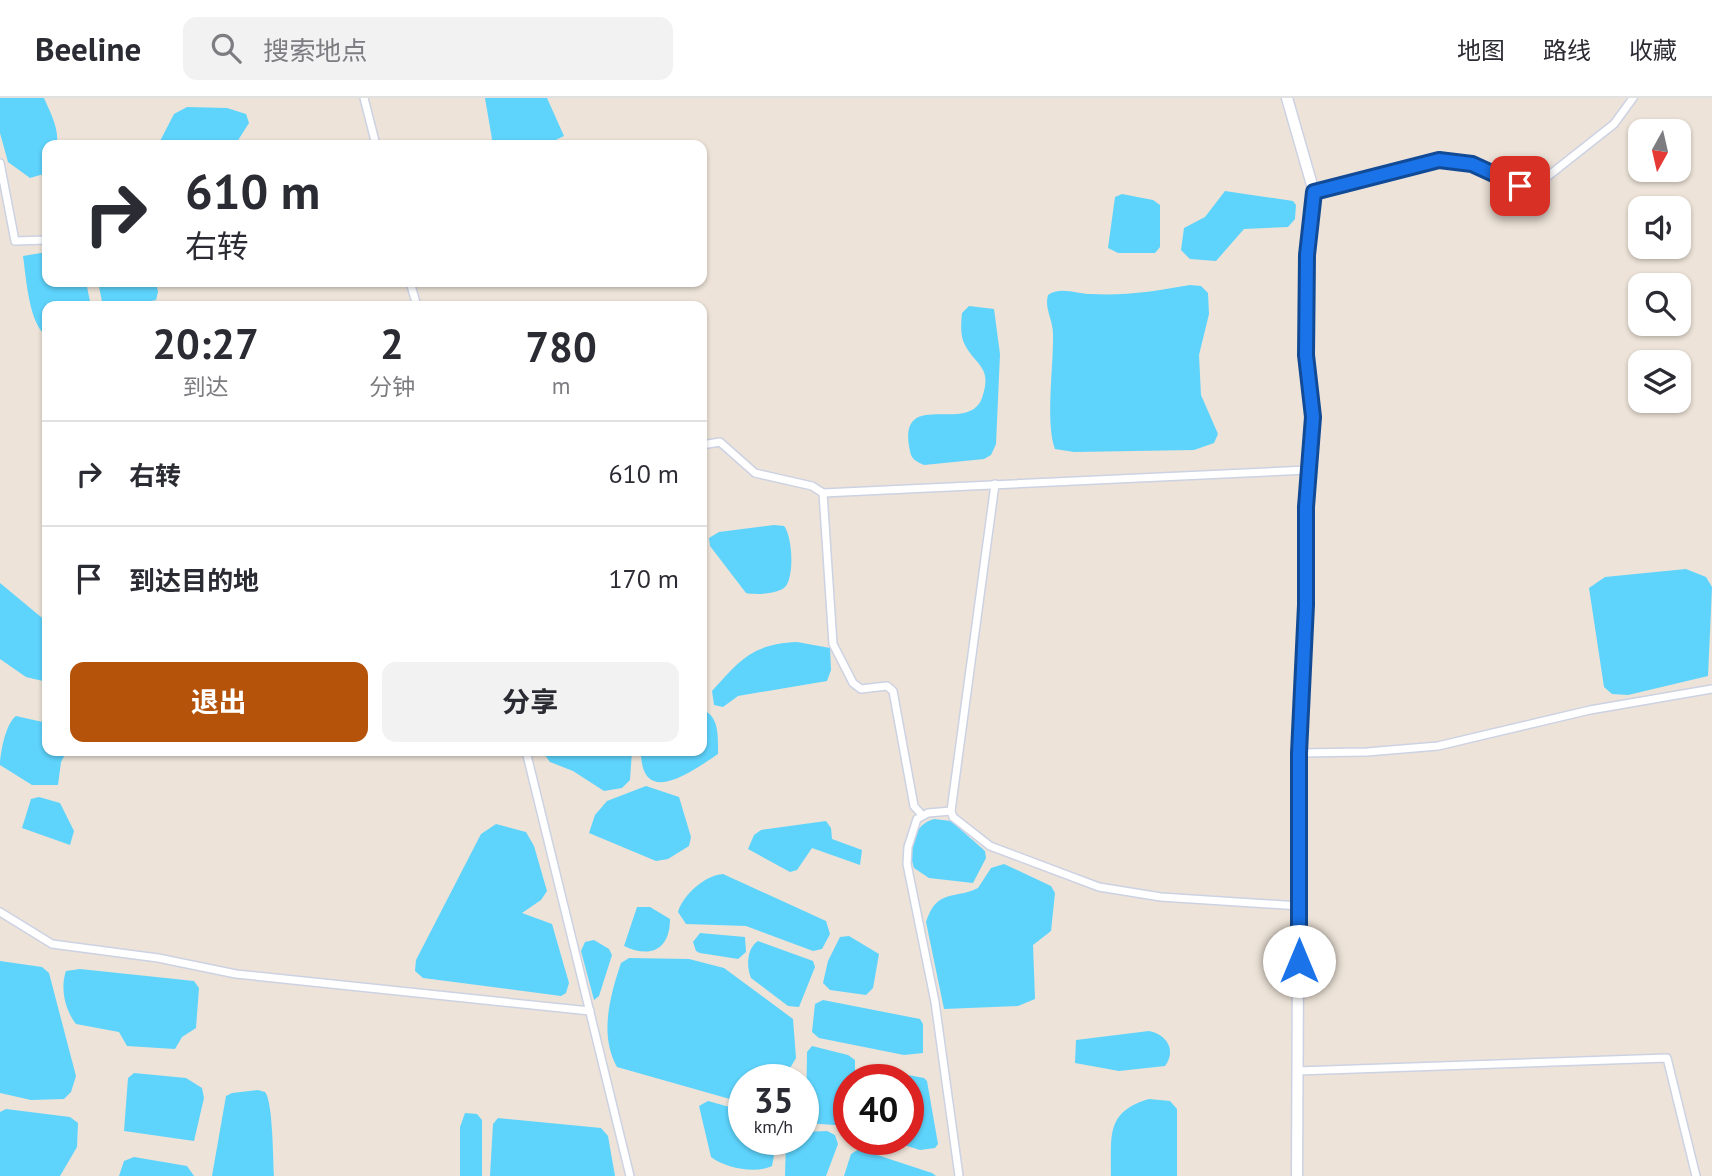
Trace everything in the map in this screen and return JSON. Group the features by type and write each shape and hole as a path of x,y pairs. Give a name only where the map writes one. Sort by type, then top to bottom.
{"street":[{"path":"364,98 375,140"},
{"path":"1287,98 1314,192 1307,255 1306,355 1313,417 1308,470 1306,618 1299,753 1297,1176"},
{"path":"1314,192 1439,160 1472,164 1520,186 1538,184 1614,124 1633,98"},
{"path":"0,163 15,241 42,240"},
{"path":"707,445 723,444 741,464 755,473 812,486 823,493 1308,470"},
{"path":"995,484 951,811 959,822 990,846 1021,855 1089,884 1161,897 1299,906"},
{"path":"823,493 836,654 853,684 861,690 887,686 893,691 914,806 922,815"},
{"path":"1299,753 1367,752 1438,746 1590,710 1712,689"},
{"path":"527,756 631,1176"},
{"path":"951,811 922,815 914,825 908,870 935,1002 959,1176"},
{"path":"0,912 52,944 158,958 236,974 590,1011"},
{"path":"1298,1071 1667,1058 1696,1176"}],"water":[{"path":"0,98 44,98 54,121 57,140 42,140 42,174 30,178 8,162 0,133"},
{"path":"485,98 547,98 564,136 556,140 492,140"},
{"path":"187,107 227,108 246,114 249,123 238,140 161,140 174,114"},
{"path":"1225,191 1293,201 1296,205 1295,219 1288,227 1244,229 1216,261 1190,259 1181,250 1184,228 1205,217"},
{"path":"1122,194 1153,200 1160,205 1160,247 1155,253 1118,253 1108,248 1115,197"},
{"path":"42,253 42,287 87,287 90,301 42,301 42,332 32,312 23,256"},
{"path":"1190,285 1201,286 1208,293 1209,314 1199,355 1201,395 1218,434 1214,443 1194,450 1074,452 1055,449 1050,409 1053,333 1047,305 1048,295 1063,291 1128,294"},
{"path":"99,287 157,287 156,300 102,301"},
{"path":"969,306 994,309 1000,354 996,444 991,455 984,459 924,465 911,454 908,432 913,421 923,416 963,413 974,409 985,388 986,380 982,368 963,341 962,313"},
{"path":"784,526 789,538 791,565 788,582 777,591 746,593 710,546 709,538 719,532"},
{"path":"1686,569 1706,577 1712,587 1708,676 1628,695 1612,694 1604,687 1589,588 1605,577"},
{"path":"0,583 42,618 42,681 26,677 0,659"},
{"path":"797,642 830,648 831,670 827,681 738,696 723,707 714,705 712,691 739,662 769,646"},
{"path":"707,712 712,717 718,735 718,754 696,769 670,781 650,779 643,769 642,756 707,756"},
{"path":"16,716 42,722 42,756 64,756 58,785 32,785 0,765 2,746"},
{"path":"546,756 632,756 630,780 622,788 604,791 573,771 550,762"},
{"path":"646,786 679,797 691,837 689,846 668,859 656,861 589,833 595,815 607,801"},
{"path":"39,797 60,803 74,831 70,845 22,828 31,799"},
{"path":"934,819 951,821 985,851 986,858 973,883 929,878 914,868 911,853 914,838 921,826"},
{"path":"826,821 831,828 832,839 862,850 860,865 812,848 797,870 790,872 748,849 754,835 761,830"},
{"path":"496,824 526,832 534,846 547,891 541,900 522,913 552,924 569,983 566,993 561,996 423,978 415,971 416,960 481,834"},
{"path":"1004,864 1051,886 1055,893 1051,931 1033,945 1035,999 1018,1006 944,1009 926,922 930,911 941,899 978,888 991,868"},
{"path":"723,874 826,921 830,934 822,949 813,951 746,926 686,924 678,912 685,899 702,882"},
{"path":"637,907 650,907 670,919 667,938 657,949 643,951 624,946"},
{"path":"700,933 745,937 746,952 738,959 700,953 696,951 693,942"},
{"path":"849,936 879,954 873,988 866,995 830,990 823,983 828,961 840,937"},
{"path":"594,940 609,949 612,955 599,996 594,1000 581,951 585,942"},
{"path":"758,941 813,961 815,967 799,1007 788,1006 751,978 748,958"},
{"path":"629,958 689,959 724,968 793,1019 796,1058 792,1064 728,1064 728,1098 617,1067 608,1042 607,1029 613,989 621,963"},
{"path":"0,961 42,967 49,973 76,1076 71,1092 64,1099 31,1100 0,1093"},
{"path":"80,969 194,981 199,988 196,1028 182,1037 175,1049 127,1046 119,1032 76,1024 66,1006 63,984 66,971"},
{"path":"823,1000 920,1019 923,1024 923,1053 904,1055 819,1038 812,1032 815,1004"},
{"path":"1149,1031 1160,1035 1168,1044 1170,1054 1165,1066 1119,1071 1075,1063 1076,1040"},
{"path":"812,1046 848,1055 855,1060 855,1064 833,1064 833,1125 819,1124 819,1064 807,1064 807,1052"},
{"path":"134,1073 186,1078 202,1088 204,1098 194,1141 124,1131 128,1078"},
{"path":"924,1078 927,1081 938,1144 935,1148 924,1149"},
{"path":"258,1090 265,1092 270,1107 274,1176 212,1176 226,1096"},
{"path":"1149,1099 1170,1101 1177,1109 1177,1176 1111,1176 1112,1138 1117,1119 1134,1104"},
{"path":"708,1101 728,1107 728,1155 774,1155 772,1166 758,1170 741,1169 711,1157 699,1106"},
{"path":"6,1109 70,1117 78,1123 77,1147 60,1176 0,1176 0,1112"},
{"path":"465,1113 477,1114 482,1120 482,1176 460,1176 460,1127"},
{"path":"498,1118 601,1128 608,1136 615,1176 490,1176 493,1124"},
{"path":"819,1131 833,1134 834,1155 826,1176 785,1176 786,1155 819,1155"},
{"path":"851,1155 877,1155 936,1176 844,1176"},
{"path":"134,1157 187,1166 194,1176 119,1176 124,1161"}],"route":[{"path":"1299,961 1299,753 1306,605 1305,531 1313,417 1306,355 1307,255 1314,192 1439,160 1472,164 1520,186"}]}
